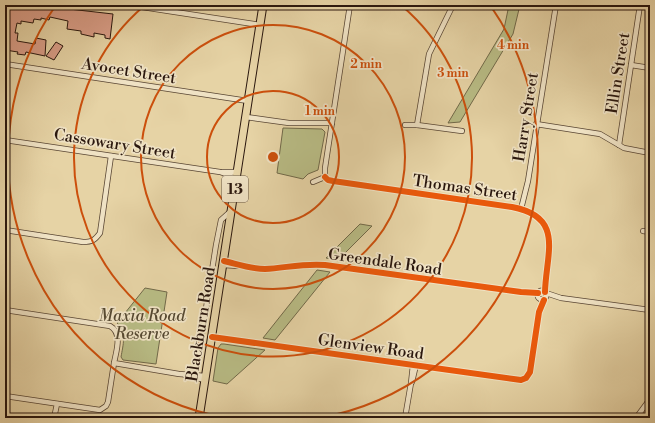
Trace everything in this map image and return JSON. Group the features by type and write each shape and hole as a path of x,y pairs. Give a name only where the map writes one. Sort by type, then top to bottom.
{"main road":[{"name":"Blackburn Road","path":"199,418 263,5"}],"street":[{"path":"129,5 260,25"},
{"path":"313,182 326,177 325,168 350,5"},
{"path":"417,125 428,58 453,5"},
{"name":"Harry Street","path":"521,209 528,181 556,5"},
{"name":"Ellin Street","path":"619,145 640,5"},
{"name":"Avocet Street","path":"5,64 248,101"},
{"path":"631,65 650,68"},
{"path":"246,117 289,123 332,123"},
{"path":"536,124 600,134 626,149 650,153"},
{"path":"405,125 417,125 462,131"},
{"name":"Cassowary Street","path":"5,140 237,175"},
{"path":"5,230 83,242 90,242 96,239 100,233 111,156"},
{"name":"Thomas Street","path":"326,177 328,180 333,181 521,209 535,215 547,231 550,245 530,372 526,378"},
{"name":"Blackburn Road","path":"195,376 212,269 222,220 232,210"},
{"path":"643,231 650,232"},
{"name":"Greendale Road","path":"224,263 263,269 320,265 650,310"},
{"path":"5,310 113,327 118,337 108,402 104,408 95,410 5,396"},
{"name":"Glenview Road","path":"212,337 519,380 526,378"},
{"path":"114,363 206,378"},
{"path":"405,418 414,365"},
{"path":"636,418 650,399"},
{"path":"54,418 57,404"}],"green space":[{"path":"509,5 520,5 513,34 460,122 448,123 504,29"},
{"path":"283,128 322,129 325,132 318,170 308,174 303,179 277,173"},
{"path":"360,224 372,226 338,260 326,258"},
{"path":"317,270 330,272 275,340 263,338"},
{"name":"Maxia Road Reserve","path":"145,288 167,292 156,364 123,360 121,357 123,335 117,323"},
{"path":"221,344 265,350 227,384 213,381 218,348"}],"building":[{"path":"5,5 36,5 48,7 49,5 113,14 110,39 105,38 105,35 94,33 94,37 81,34 81,31 67,29 68,21 50,17 49,20 41,18 41,20 34,19 33,23 21,21 21,24 17,23 15,33 18,33 17,41 35,44 36,38 46,40 45,56 26,52 25,55 17,54 18,52 5,50 5,32 8,33 9,24 5,23"},
{"path":"56,42 63,46 54,60 46,56"}],"cycle path":[{"path":"325,177 328,180 333,181 512,207 529,212 540,219 546,228 549,239 545,292"},
{"path":"224,261 260,269 302,265 325,265 521,292 538,293"},
{"path":"212,337 521,380 526,378 530,372 539,312 544,300"}]}
